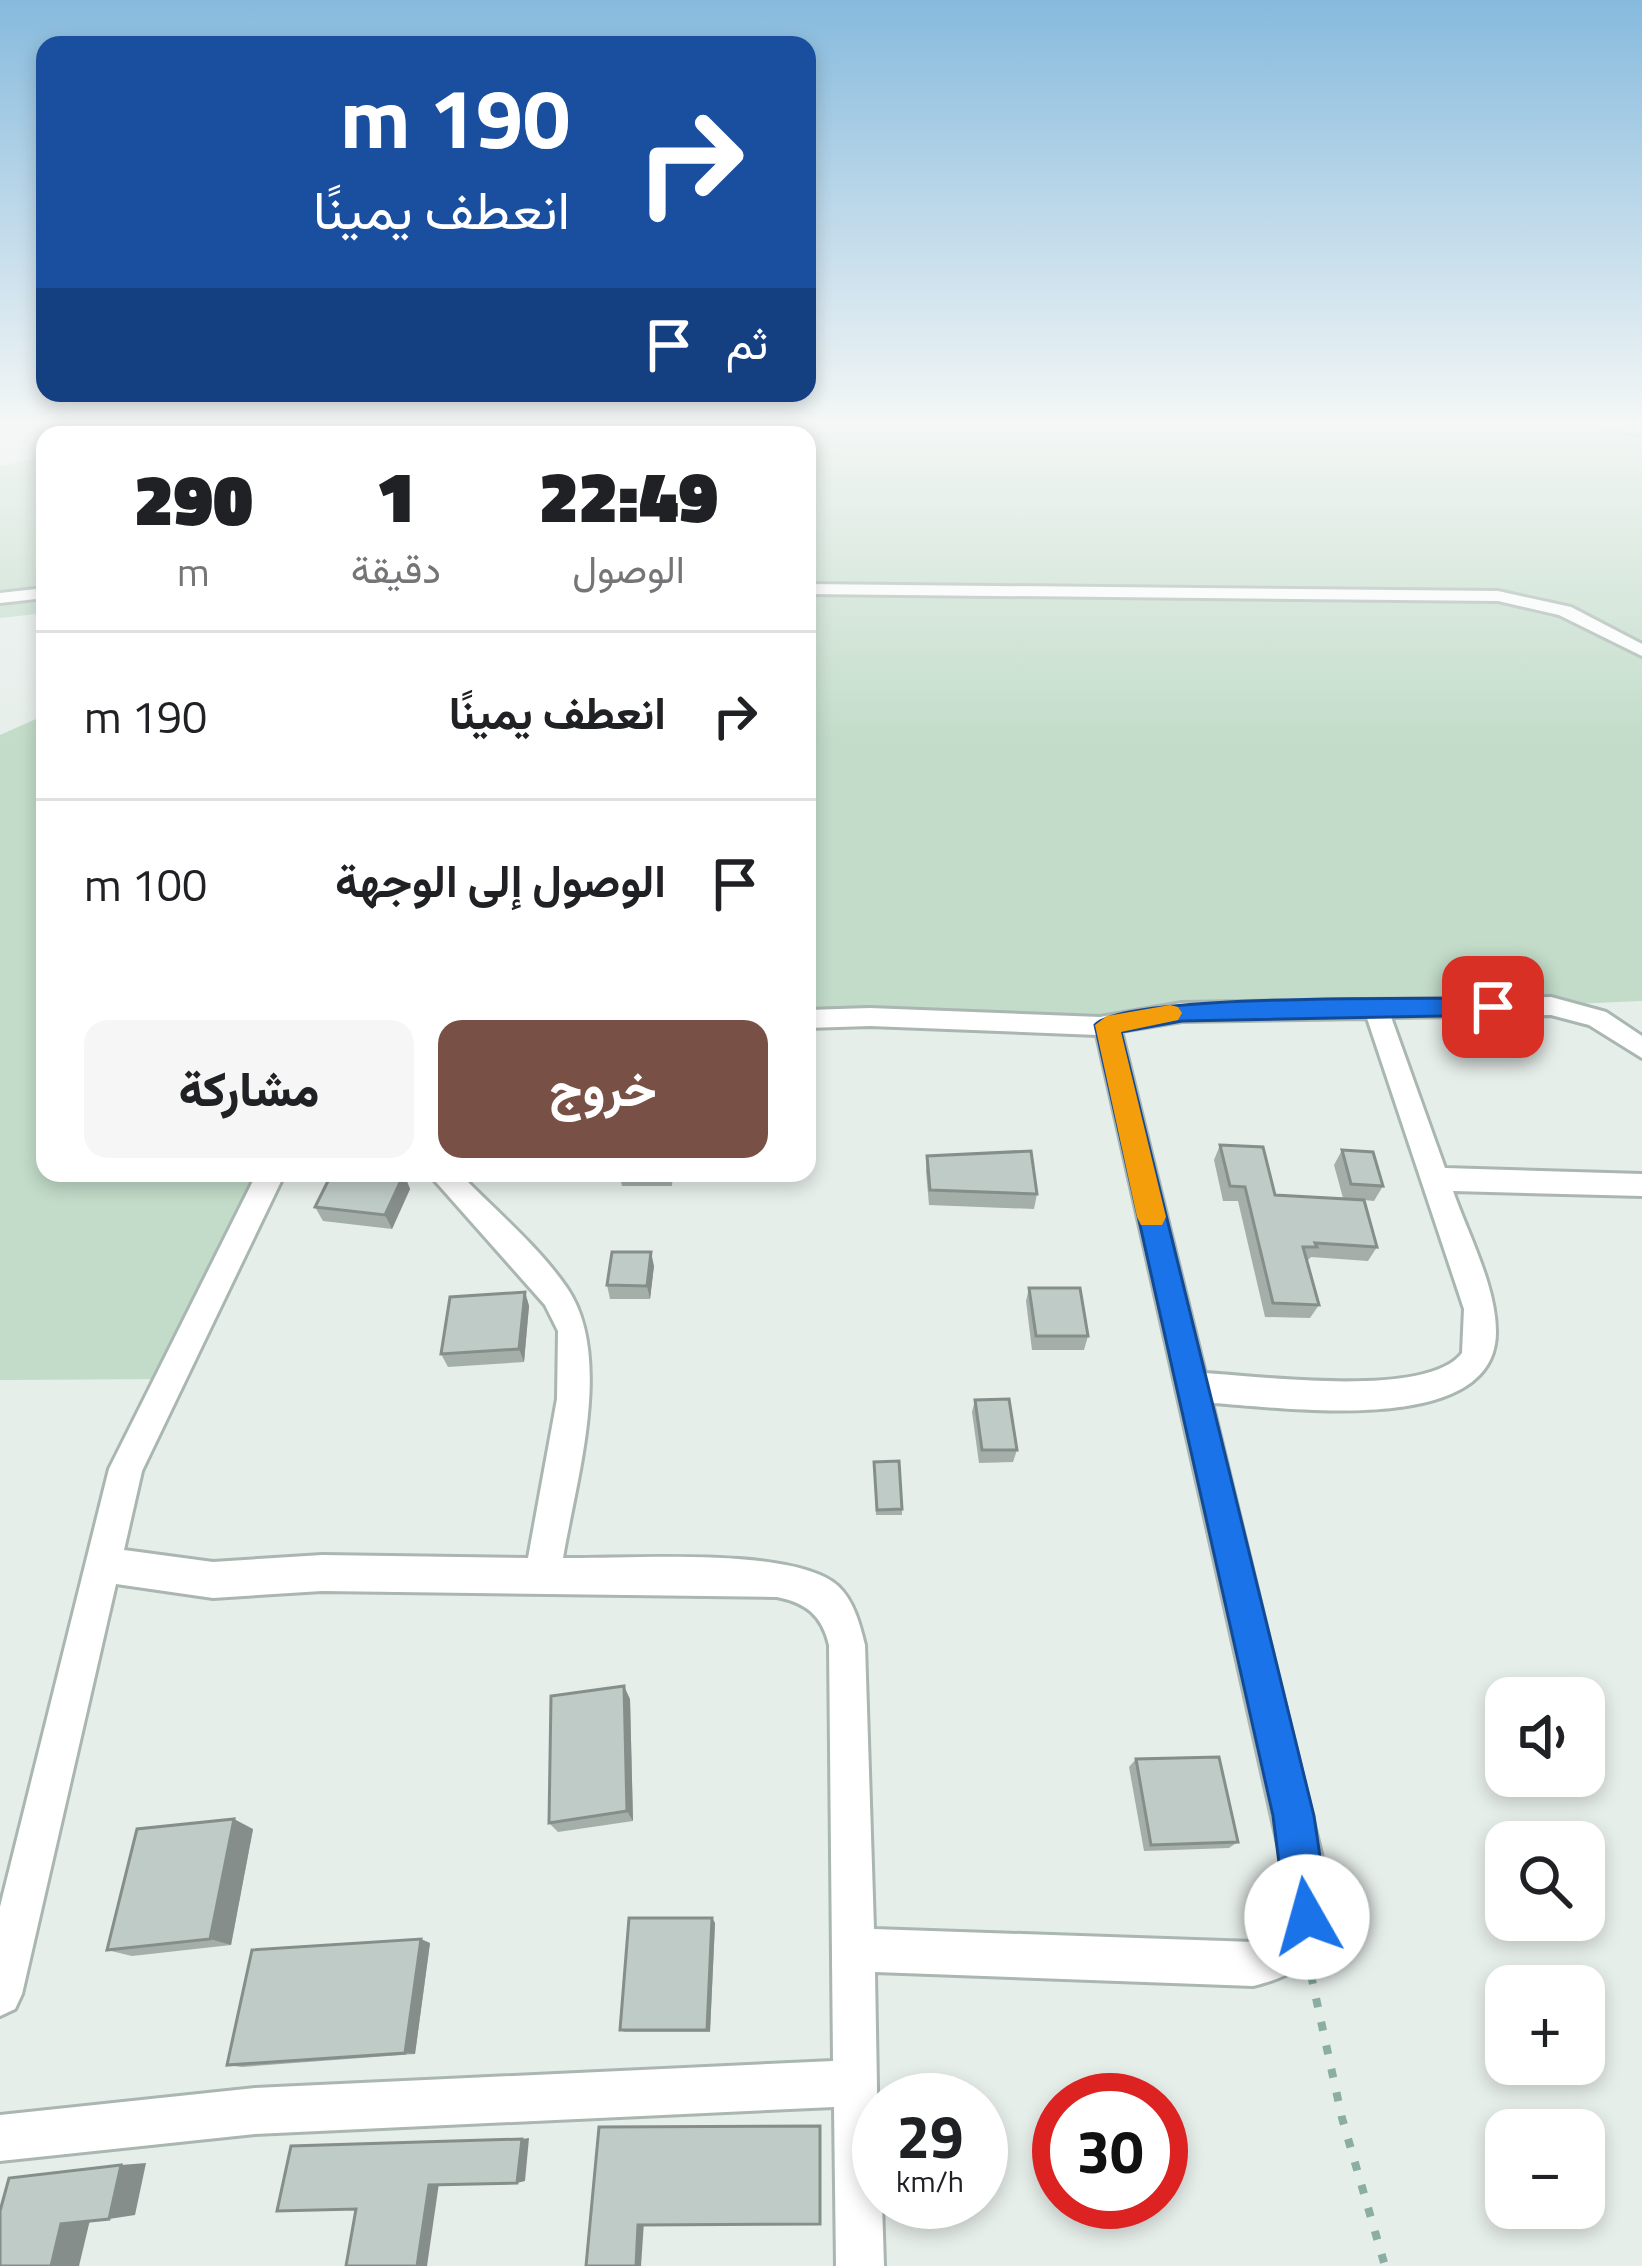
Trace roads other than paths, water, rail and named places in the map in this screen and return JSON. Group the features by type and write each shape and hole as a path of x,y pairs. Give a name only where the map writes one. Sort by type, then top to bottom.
{"street":[{"path":"816,589 1498,596 1565,611 1642,651"},
{"path":"0,598 36,594"},
{"path":"816,1018 1107,1025 1182,1012 1564,1007 1610,1024 1642,1049"},
{"path":"1191,1387 1406,1394 1438,1387 1467,1370 1480,1343 1479,1309 1377,1011"},
{"path":"855,1950 1253,1964 1291,1954 1303,1940 1307,1917 1294,1816 1107,1025"},
{"path":"1436,1179 1642,1185"},
{"path":"0,1994 126,1468 141,1429 266,1182"},
{"path":"450,1182 556,1296 573,1331 573,1399 543,1575"},
{"path":"102,1566 157,1569 213,1580 322,1573 777,1579 809,1587 835,1604 847,1645 850,1690 857,2073"},
{"path":"0,2138 255,2111 852,2083"},
{"path":"859,2229 860,2266"}]}
